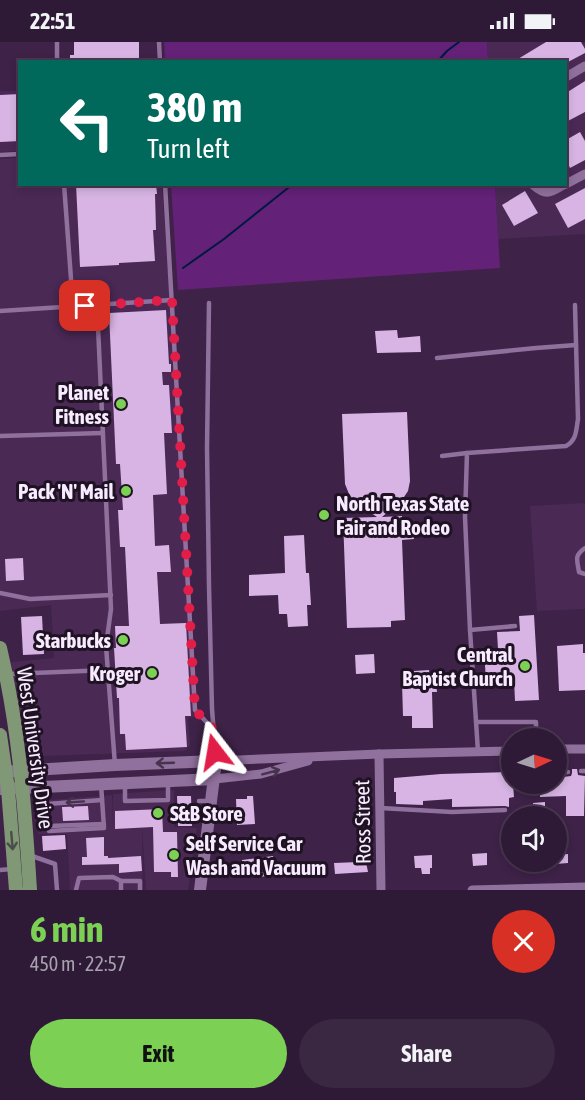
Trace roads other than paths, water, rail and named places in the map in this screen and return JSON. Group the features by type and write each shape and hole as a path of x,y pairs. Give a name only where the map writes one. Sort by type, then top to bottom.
{"main road":[{"name":"West University Drive","path":"0,648 21,771 30,890"},
{"name":"West University Drive","path":"0,735 6,819 15,868 16,890"}],"street":[{"path":"567,76 585,66"},
{"path":"567,183 585,174"},
{"path":"534,186 541,192 550,193 562,186"},
{"path":"567,749 585,749"},
{"path":"3,772 115,765 501,751"},
{"name":"Ross Street","path":"380,754 381,890"},
{"path":"4,789 215,779 261,774 325,757"},
{"path":"200,890 206,844 205,801 215,779 216,761"},
{"path":"115,765 125,783"},
{"path":"472,890 585,887"}],"lane":[{"path":"57,42 57,60"},
{"path":"159,42 160,60"},
{"path":"0,155 18,154"},
{"path":"64,186 73,306"},
{"path":"165,186 195,710 213,729"},
{"path":"0,311 172,300"},
{"path":"209,303 207,448 212,708 216,761"},
{"path":"97,305 111,595 106,646 115,765"},
{"path":"442,456 566,446 572,442 576,436 578,419 575,305"},
{"path":"437,358 576,345"},
{"path":"0,436 103,433"},
{"path":"467,453 465,517 478,752"},
{"path":"585,548 576,557 579,572 585,574"},
{"path":"0,593 30,599 111,595"},
{"path":"470,630 515,627"},
{"path":"6,674 108,669"},
{"path":"476,722 536,722 536,728"},
{"path":"125,783 125,801 168,800 167,781"},
{"path":"46,787 49,826 104,824 101,784"},
{"path":"47,804 102,800"},
{"path":"380,808 452,813 501,810"},
{"path":"193,844 206,844"},
{"path":"28,855 56,864 57,890"},
{"path":"0,870 15,868"},
{"path":"189,869 202,871"},
{"path":"76,890 79,878 113,877 121,881 140,881 140,890"},
{"path":"121,881 121,890"}],"waterway":[{"path":"439,60 459,42"},
{"path":"183,268 224,239 290,186"}],"place":[{"name":"Planet Fitness","path":"121,404"},
{"name":"Pack 'N' Mail","path":"126,491"},
{"name":"North Texas State Fair and Rodeo","path":"324,515"},
{"name":"Starbucks","path":"123,640"},
{"name":"Central Baptist Church","path":"525,666"},
{"name":"Kroger","path":"152,673"},
{"name":"S&B Store","path":"158,813"},
{"name":"Self Service Car Wash and Vacuum","path":"174,855"}]}
